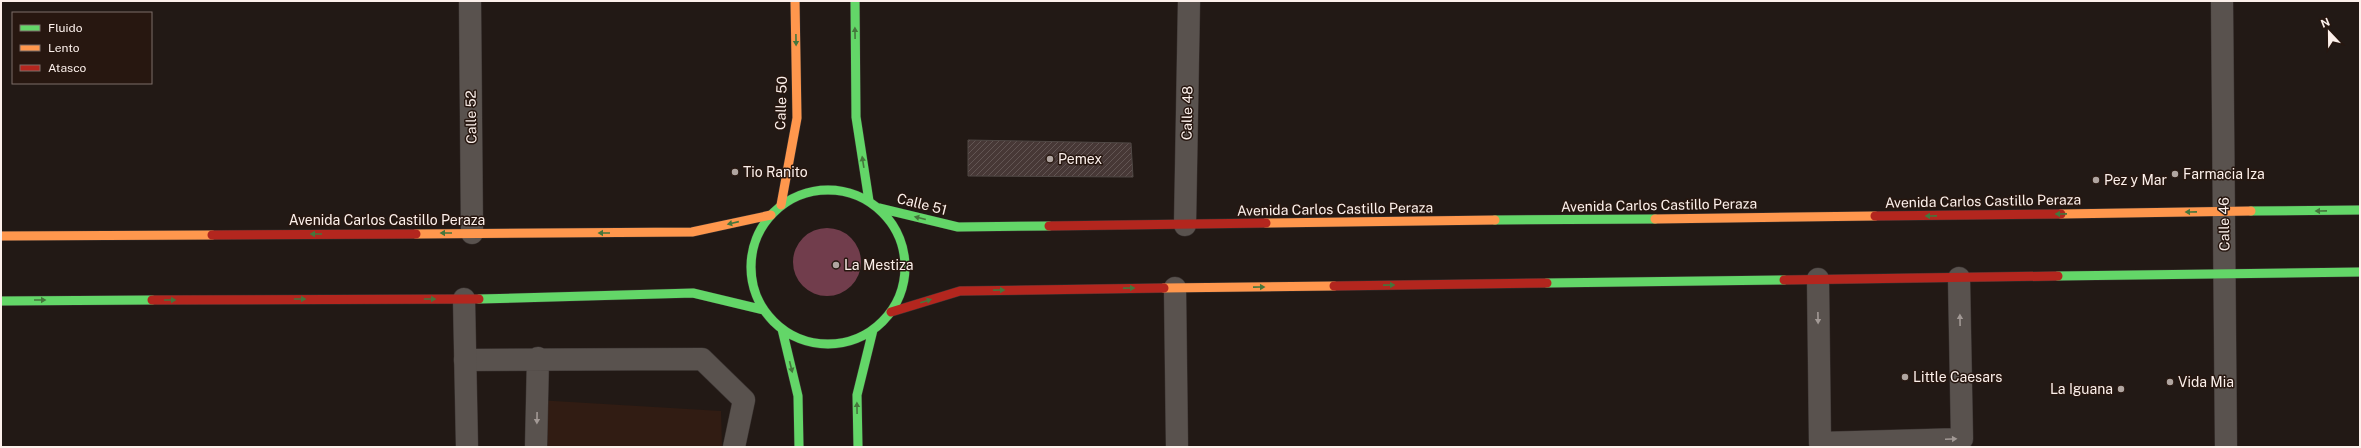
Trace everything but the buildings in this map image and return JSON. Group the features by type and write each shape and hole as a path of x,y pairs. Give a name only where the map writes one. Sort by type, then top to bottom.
{"main road":[{"name":"Calle 50","path":"781,205 797,118 795,1"},
{"path":"855,1 856,117 869,201"},
{"path":"819,190 845,192 869,201 888,217 899,234 905,254 905,274 900,294 891,312 873,330 862,336 836,344 807,341 782,329 764,310 755,290 750,268 756,240 771,215 781,205 799,195 819,190"},
{"name":"Calle 51","path":"878,208 958,227"},
{"name":"Avenida Carlos Castillo Peraza","path":"958,227 2360,210"},
{"name":"Avenida Carlos Castillo Peraza","path":"1,236 692,232 771,215"},
{"path":"891,312 960,291 2360,272"},
{"path":"1,301 464,299 693,293 764,310"},
{"path":"782,329 798,396 799,447"},
{"path":"858,447 857,395 873,330"}],"street":[{"name":"Calle 52","path":"470,1 472,233"},
{"name":"Calle 48","path":"1185,225 1189,1"},
{"name":"Calle 46","path":"2222,1 2226,447"},
{"path":"1818,279 1820,443 1962,439 1960,278"},
{"path":"1175,288 1177,447"},
{"path":"464,299 467,447"},
{"path":"465,360 538,358 702,359 744,400 734,447"},
{"path":"536,447 538,358"}],"shaded area":[{"path":"827,228 840,231 851,238 858,249 861,262 858,275 851,286 840,293 827,296 814,293 803,286 796,275 793,262 796,249 803,238 814,231"},
{"path":"537,400 721,411 722,447 535,447"}],"traffic: fast":[{"path":"855,1 856,117 869,201"},
{"path":"820,190 836,190 858,196 883,212 899,237 904,252 905,267 904,282 899,297 883,322 871,331 850,341 836,344 820,344 806,341 792,335 779,327 768,316 754,289 751,275 751,259 754,245 760,231 768,218 779,207 806,193 820,190"},
{"path":"879,208 958,227 1049,226"},
{"path":"2251,211 2360,210"},
{"path":"1495,220 1655,219"},
{"path":"2058,276 2360,272"},
{"path":"1547,283 1784,280"},
{"path":"479,299 693,293 764,310"},
{"path":"1,301 152,300"},
{"path":"782,329 798,396 799,447"},
{"path":"858,447 857,395 873,330"}],"traffic: slow":[{"path":"781,205 797,118 795,1"},
{"path":"2061,214 2251,211"},
{"path":"416,234 692,232 771,215"},
{"path":"1655,219 1875,216"},
{"path":"1266,223 1495,220"},
{"path":"1,236 212,235"},
{"path":"1164,288 1334,286"}],"traffic: jam":[{"path":"1875,216 2061,214"},
{"path":"1049,226 1266,223"},
{"path":"212,235 416,234"},
{"path":"1784,280 2058,276"},
{"path":"1334,286 1547,283"},
{"path":"891,312 960,291 1164,288"},
{"path":"152,300 479,299"}],"place":[{"name":"Pemex","path":"1050,159"},
{"name":"Tio Ranito","path":"735,172"},
{"name":"Farmacia Iza","path":"2175,174"},
{"name":"Pez y Mar","path":"2096,180"},
{"name":"La Mestiza","path":"836,265"},
{"name":"Little Caesars","path":"1905,377"},
{"name":"Vida Mia","path":"2170,382"},
{"name":"La Iguana","path":"2121,389"}]}
